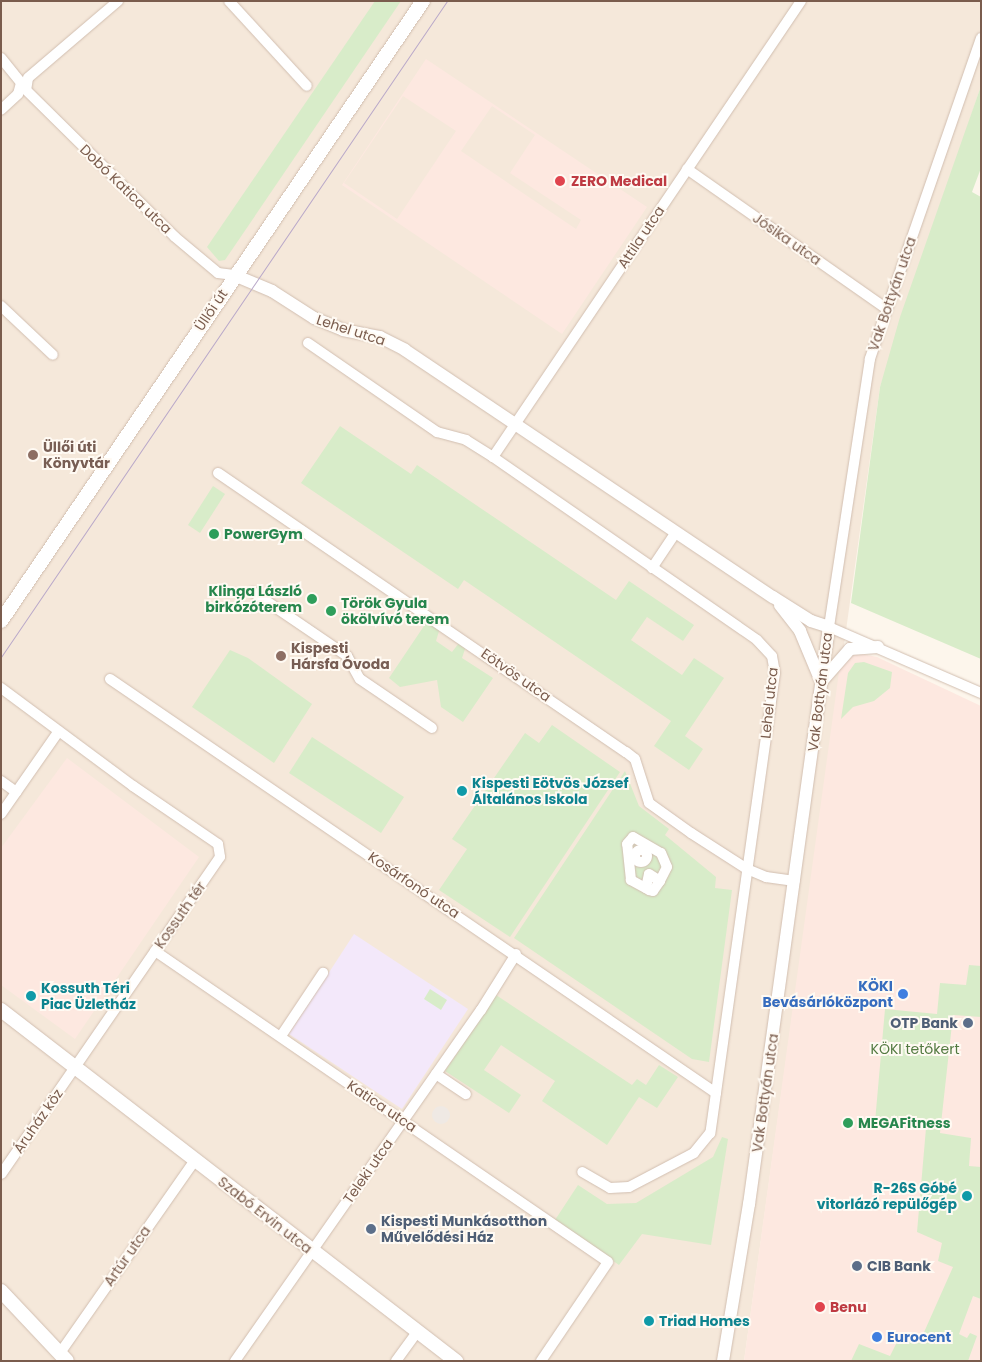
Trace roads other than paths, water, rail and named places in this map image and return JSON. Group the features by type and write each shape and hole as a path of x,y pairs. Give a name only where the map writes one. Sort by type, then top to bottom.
{"main road":[{"name":"Üllői út","path":"1,621 234,275 423,1"},
{"path":"1,1010 75,1067"},
{"name":"Szabó Ervin utca","path":"75,1067 456,1361"},
{"path":"1,1291 63,1357"}],"street":[{"path":"1,110 23,89 28,78 118,1"},
{"path":"229,1 307,86"},
{"name":"Attila utca","path":"514,424 801,1"},
{"name":"Vak Bottyán utca","path":"723,1361 750,1195 865,379 887,309 981,38"},
{"name":"Dobó Katica utca","path":"1,58 18,75 23,89 175,237 218,273 234,275"},
{"name":"Jósika utca","path":"687,169 887,309"},
{"name":"Lehel utca","path":"234,275 272,291 314,318 343,330 380,337 405,350 811,621 878,647 981,693"},
{"path":"1,306 53,354"},
{"name":"Lehel utca","path":"308,343 437,432 466,440 493,457 757,640 772,656 775,673 748,869"},
{"path":"493,457 514,424"},
{"name":"Eötvös utca","path":"218,473 626,752 635,759 648,803 748,869 766,877 795,881"},
{"path":"652,568 676,532"},
{"path":"253,592 347,656 360,679 432,728"},
{"path":"773,597 800,631 821,682 850,649 878,647"},
{"name":"Kosárfonó utca","path":"110,678 516,954 716,1093"},
{"name":"Kossuth tér","path":"1,688 59,732 218,844 220,857 75,1067"},
{"path":"1,814 59,732"},
{"path":"1,781 16,792"},
{"path":"630,874 631,880 653,891 660,881 667,867 661,853 632,837 627,844 640,864 660,881"},
{"path":"630,874 640,864"},
{"path":"630,874 640,864"},
{"path":"640,864 646,888"},
{"path":"582,1172 610,1188 628,1187 694,1153 710,1133 748,869"},
{"name":"Katica utca","path":"155,951 608,1262 541,1361"},
{"name":"Teleki utca","path":"235,1361 436,1074 516,954"},
{"path":"281,1036 323,973"},
{"name":"Áruház köz","path":"1,1174 75,1067"},
{"path":"436,1074 466,1094"},
{"name":"Artúr utca","path":"63,1357 195,1160"},
{"path":"396,1361 418,1332"}],"tram line":[{"path":"1,657 447,1"}],"place":[{"name":"ZERO Medical","path":"560,181"},
{"name":"Üllői úti Könyvtár","path":"33,455"},
{"name":"PowerGym","path":"214,534"},
{"name":"Klinga László birkózóterem","path":"312,599"},
{"name":"Török Gyula ökölvívó terem","path":"331,611"},
{"name":"Kispesti Hársfa Óvoda","path":"281,656"},
{"name":"Kispesti Eötvös József Általános Iskola","path":"462,791"},
{"name":"KÖKI Bevásárlóközpont","path":"903,994"},
{"name":"Kossuth Téri Piac Üzletház","path":"31,996"},
{"name":"OTP Bank","path":"968,1023"},
{"name":"MEGAFitness","path":"848,1123"},
{"name":"R-26S Góbé vitorlázó repülőgép","path":"967,1196"},
{"name":"Kispesti Munkásotthon Művelődési Ház","path":"371,1229"},
{"name":"CIB Bank","path":"857,1266"},
{"name":"Benu","path":"820,1307"},
{"name":"Triad Homes","path":"649,1321"},
{"name":"Eurocent","path":"877,1337"}],"park label":[{"name":"KÖKI tetőkert","path":"915,1049"}]}
